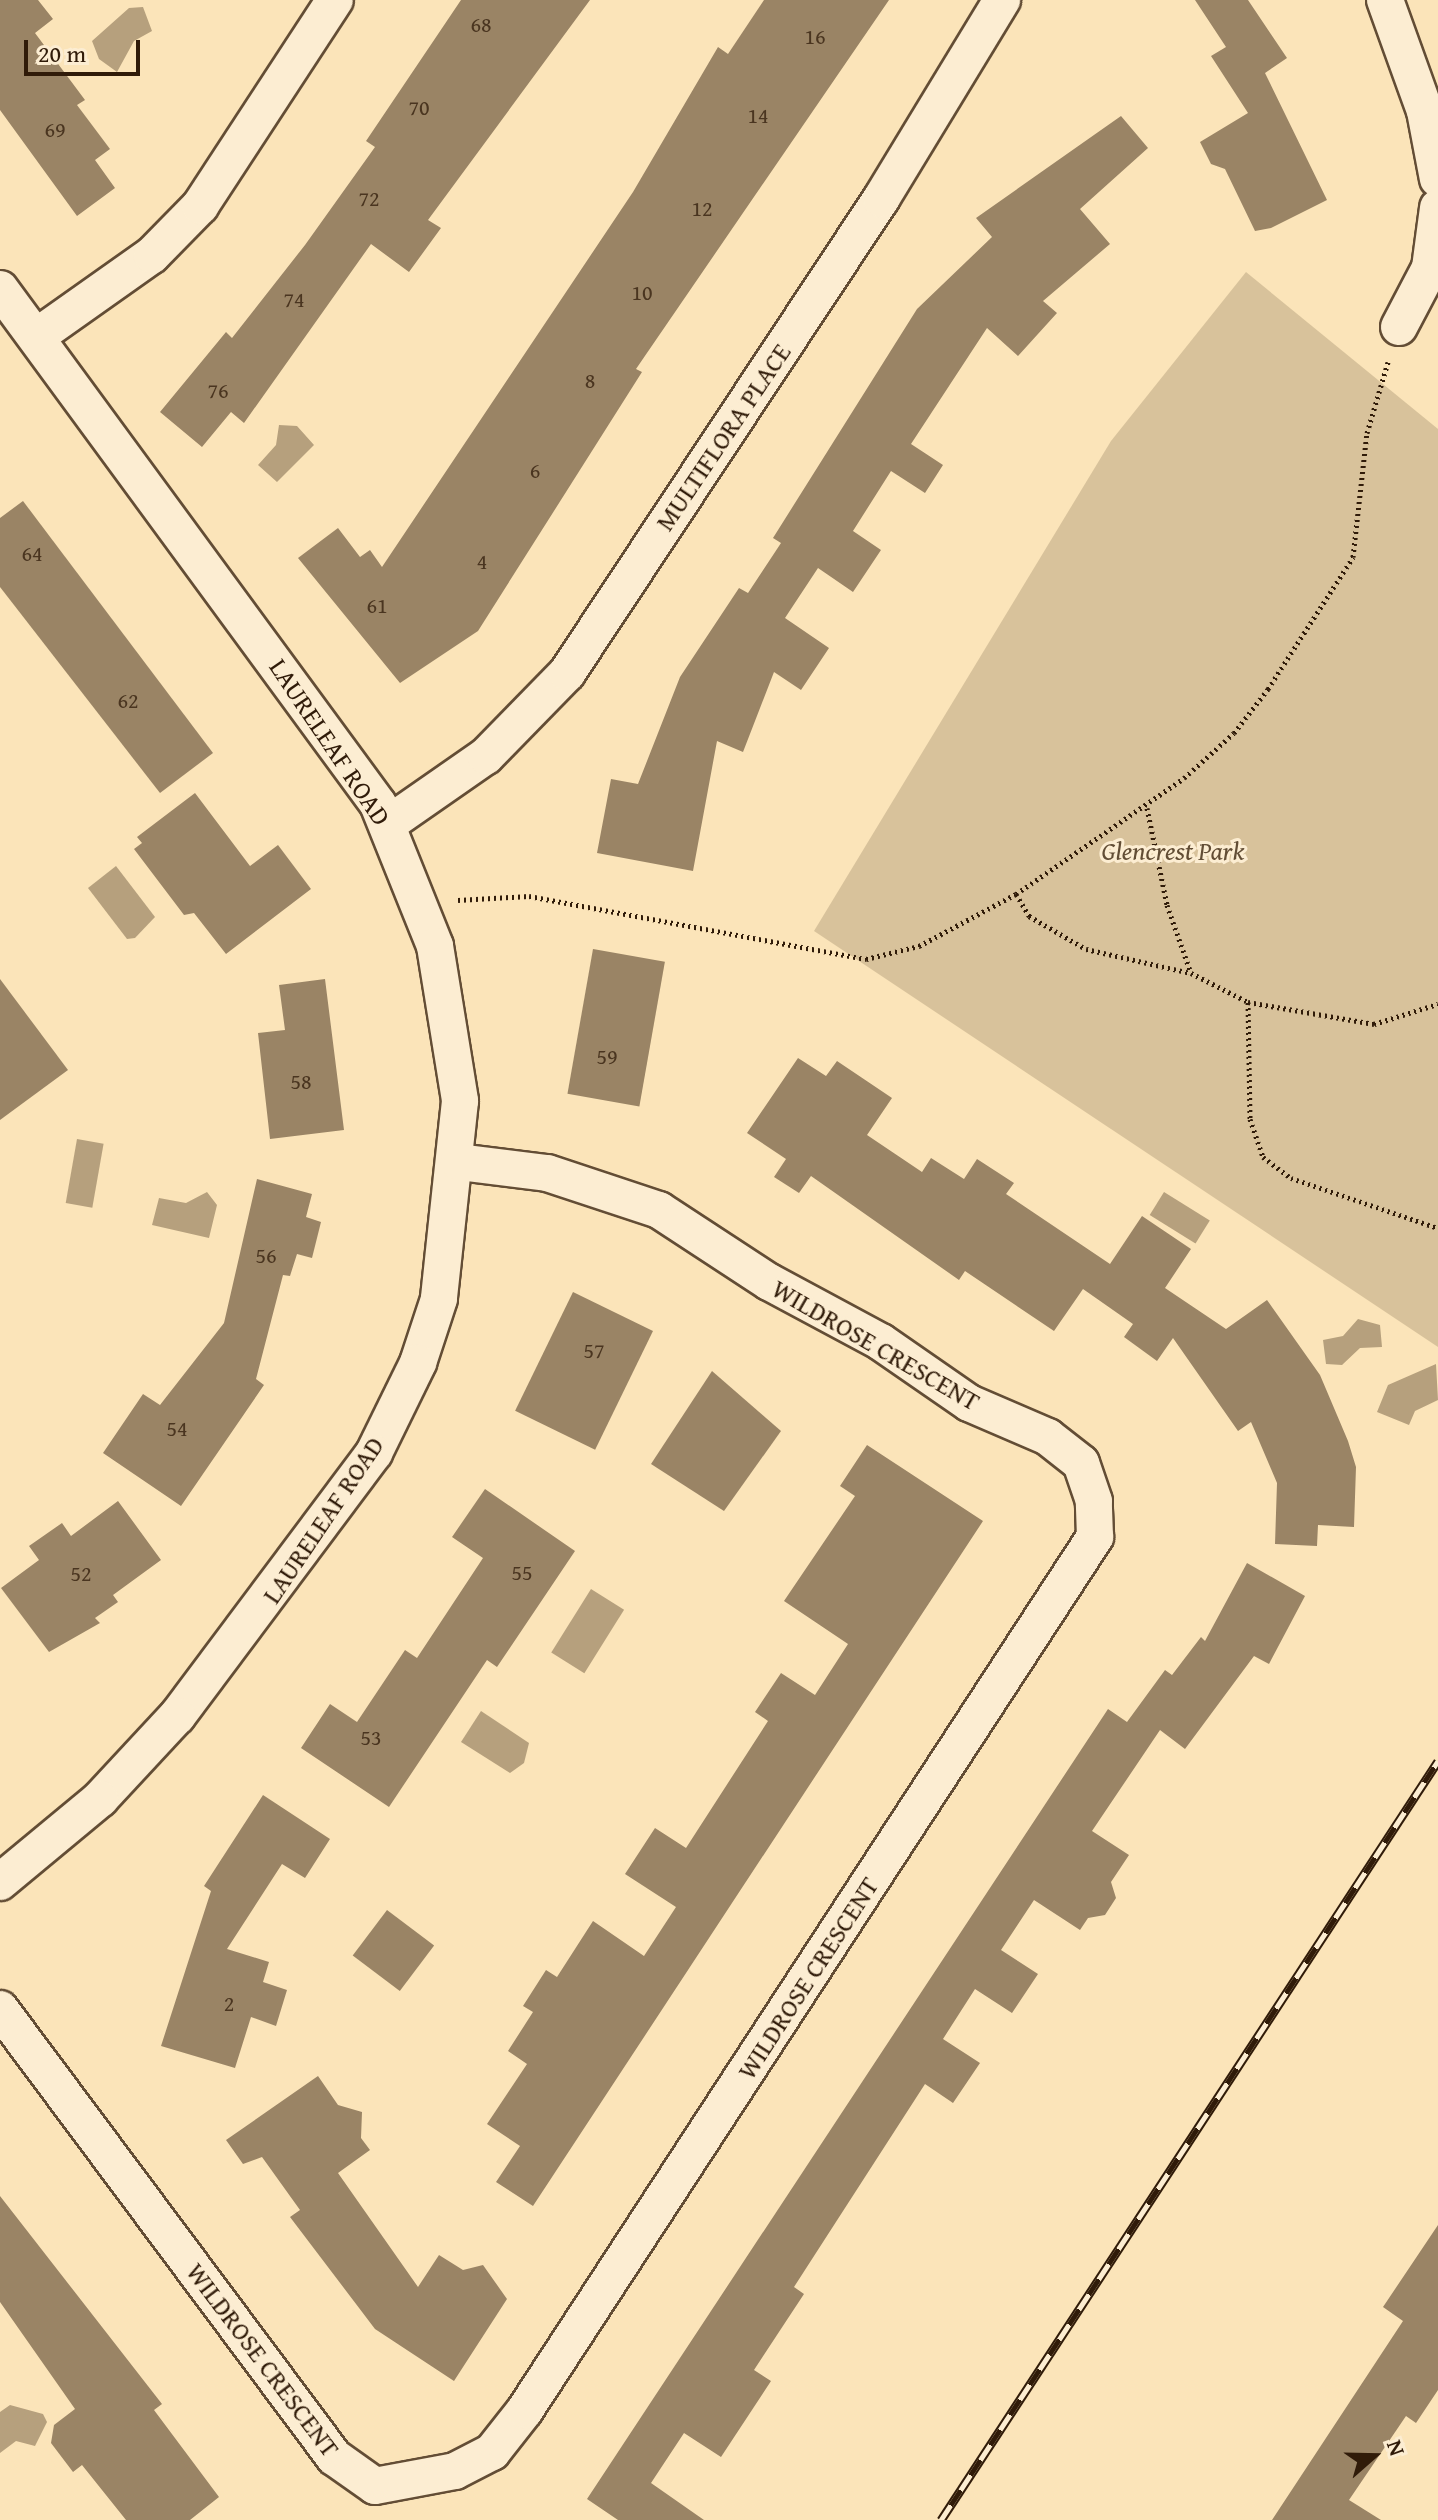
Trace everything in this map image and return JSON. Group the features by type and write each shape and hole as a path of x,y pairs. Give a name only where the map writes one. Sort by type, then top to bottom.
{"street":[{"path":"36,337 152,255 200,206 335,0"},
{"name":"MULTIFLORA PLACE","path":"388,824 486,756 567,673 881,199 1002,0"},
{"path":"1385,0 1425,111 1438,179"},
{"path":"1399,327 1430,268 1438,208"},
{"name":"LAURELEAF ROAD","path":"0,289 344,752 388,824 423,903 458,1058 459,1162 435,1312 418,1363 358,1477 177,1716 100,1799 0,1882"},
{"name":"WILDROSE CRESCENT","path":"0,2009 334,2457 375,2486 416,2484 455,2471 492,2452 525,2410 1095,1537 1094,1501 1081,1463 1048,1437 969,1403 881,1342 769,1282 659,1210 571,1179 459,1162"}],"path":[{"path":"423,903 529,896 866,959 919,946 1016,894 1147,808 1234,733 1353,557 1367,433 1399,327"},
{"path":"1147,808 1167,905 1191,973"},
{"path":"1016,894 1029,916 1086,949 1191,973 1248,1002 1374,1024 1438,1004"},
{"path":"1248,1002 1250,1119 1263,1157 1291,1178 1438,1228"}],"green space":[{"name":"Glencrest Park","path":"1246,272 1438,429 1438,1347 814,931 1111,441"}],"shaded area":[{"path":"143,7 152,31 134,41 117,72 99,59 92,41 129,8"},
{"path":"279,425 297,426 314,445 277,482 258,465 276,445"},
{"path":"116,866 155,917 135,938 127,939 88,888"},
{"path":"77,1139 104,1144 92,1208 66,1203"},
{"path":"207,1192 217,1205 209,1238 152,1225 159,1198 186,1203"},
{"path":"1164,1192 1210,1221 1195,1244 1150,1215"},
{"path":"1358,1319 1380,1325 1382,1347 1360,1348 1342,1365 1326,1364 1323,1340 1343,1336"},
{"path":"1436,1364 1438,1400 1415,1411 1409,1425 1377,1412 1388,1385"},
{"path":"591,1589 624,1610 584,1673 551,1653"},
{"path":"481,1711 529,1743 524,1763 510,1773 461,1742"},
{"path":"10,2405 43,2414 47,2422 35,2446 16,2441 0,2453 0,2412"}],"building":[{"path":"0,0 38,0 53,19 35,33 85,100 77,105 110,149 95,160 115,188 77,216 0,110"},
{"path":"461,0 590,0 428,220 441,228 409,272 371,244 244,423 231,412 202,447 160,412 226,332 232,338 305,245 375,147 366,141"},
{"path":"764,0 889,0 636,369 642,372 478,631 400,683 298,558 338,528 360,557 370,550 382,567 633,192 718,47 728,54"},
{"path":"1195,0 1248,0 1287,58 1265,73 1327,200 1271,228 1255,231 1225,169 1211,164 1200,142 1248,113 1211,56 1226,47"},
{"path":"1121,116 1148,148 1080,209 1110,244 1043,301 1057,313 1018,356 987,328 911,444 943,465 925,493 891,471 853,531 881,550 853,592 818,568 785,618 829,648 801,690 774,672 743,752 717,741 693,871 597,853 611,779 638,784 680,677 739,588 748,593 781,543 773,538 917,309 992,237 976,218"},
{"path":"23,501 213,753 160,793 0,587 0,518"},
{"path":"195,793 250,866 278,845 311,889 226,954 194,913 184,915 134,849 142,843 137,837"},
{"path":"593,949 665,962 639,1106 567,1094"},
{"path":"0,979 68,1070 0,1120"},
{"path":"325,979 344,1130 270,1139 258,1033 285,1030 279,985"},
{"path":"798,1058 826,1076 837,1061 892,1098 867,1135 922,1172 931,1158 964,1179 977,1159 1014,1183 1006,1194 1110,1264 1142,1216 1191,1249 1165,1288 1226,1329 1267,1300 1320,1375 1348,1441 1356,1467 1354,1527 1318,1525 1317,1546 1275,1544 1277,1483 1251,1422 1238,1431 1173,1338 1157,1361 1124,1337 1133,1324 1083,1289 1054,1331 965,1271 959,1280 811,1176 799,1193 774,1177 786,1159 747,1133"},
{"path":"257,1179 312,1194 306,1217 321,1222 312,1258 297,1254 290,1276 283,1275 256,1379 264,1385 181,1506 103,1453 143,1394 160,1405 224,1323"},
{"path":"573,1292 653,1331 595,1450 515,1411"},
{"path":"712,1371 781,1431 724,1511 651,1464"},
{"path":"867,1445 983,1521 533,2206 496,2182 520,2146 487,2124 527,2064 508,2051 533,2012 523,2006 546,1970 557,1977 593,1921 644,1956 676,1907 625,1874 655,1828 686,1848 768,1721 755,1712 781,1673 815,1695 848,1644 784,1601 855,1496 840,1486"},
{"path":"485,1489 575,1551 497,1667 487,1660 389,1807 301,1748 330,1704 357,1722 405,1650 417,1658 483,1558 452,1537"},
{"path":"118,1501 161,1560 113,1595 118,1602 95,1618 100,1623 49,1652 1,1588 39,1560 29,1546 62,1523 71,1536"},
{"path":"1247,1563 1305,1596 1269,1664 1254,1656 1185,1749 1160,1730 1092,1831 1129,1855 1111,1882 1116,1898 1105,1915 1088,1918 1080,1930 1034,1900 1001,1950 1038,1974 1012,2013 975,1989 943,2039 980,2063 953,2103 925,2084 794,2287 804,2294 754,2370 771,2381 721,2457 684,2433 651,2483 704,2520 618,2520 587,2499 1108,1709 1127,1722 1165,1670 1172,1675 1201,1637 1205,1641"},
{"path":"263,1795 330,1839 305,1878 282,1864 227,1949 269,1962 263,1982 287,1990 276,2026 251,2017 235,2068 161,2046 211,1891 204,1886"},
{"path":"387,1910 434,1946 400,1991 353,1956"},
{"path":"318,2076 338,2105 362,2112 361,2138 370,2150 338,2173 418,2287 439,2255 463,2270 483,2265 507,2299 454,2381 375,2329 290,2217 300,2210 262,2157 243,2164 226,2140"},
{"path":"0,2196 162,2404 154,2410 219,2497 190,2520 126,2520 82,2465 73,2472 51,2443 54,2425 75,2409 0,2302"},
{"path":"1438,2225 1438,2390 1416,2423 1406,2416 1349,2500 1381,2520 1272,2520 1403,2321 1383,2307"}],"railway":[{"path":"941,2520 1438,1761"}]}
